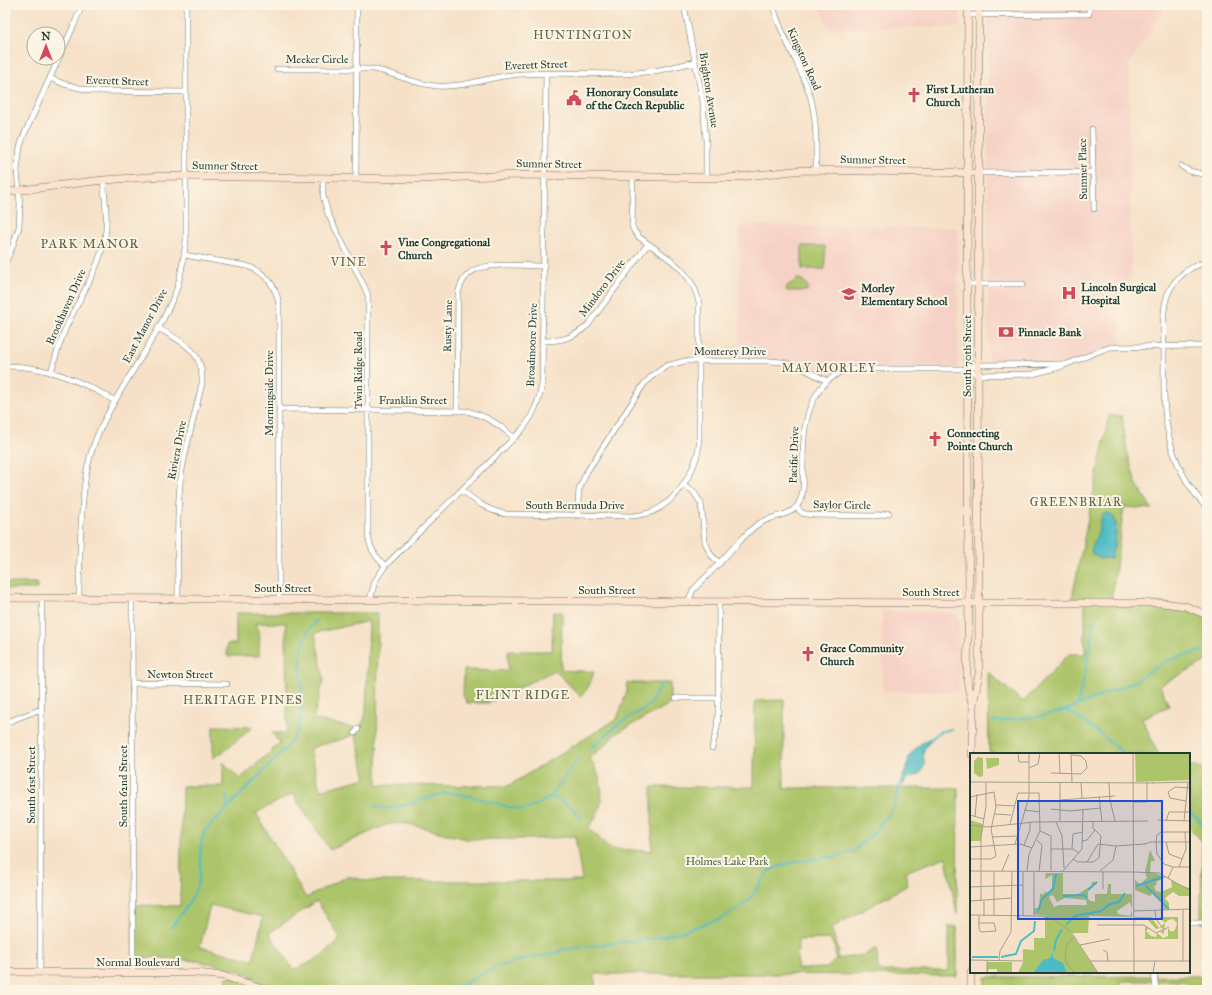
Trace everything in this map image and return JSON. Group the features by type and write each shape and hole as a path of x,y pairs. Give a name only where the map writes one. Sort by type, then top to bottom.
{"main road":[{"name":"South 70th Street","path":"968,5 967,284 969,603 967,674 968,687 973,707"},
{"name":"South 70th Street","path":"972,753 973,707 978,686 979,673 979,5"},
{"name":"Sumner Street","path":"5,192 103,180 186,176 418,179 482,175 545,175 706,178 738,177 786,170 979,173"},
{"name":"South Street","path":"5,598 1170,603 1191,607 1207,615"},
{"name":"Normal Boulevard","path":"5,972 209,974 238,980 269,990"},
{"path":"971,973 971,990"}],"street":[{"path":"5,264 19,227 20,204 17,170 20,147 82,5"},
{"name":"East Manor Drive","path":"79,598 79,564 83,499 87,467 97,435 172,301 184,255 186,240 186,5"},
{"path":"356,5 356,178"},
{"name":"Brighton Avenue","path":"684,5 705,119 706,178"},
{"name":"Kingston Road","path":"773,5 781,32 811,99 815,126 816,170"},
{"path":"968,14 1089,14 1089,5"},
{"name":"Everett Street","path":"356,69 386,71 414,82 438,86 458,85 503,76 522,74 626,74 655,71 695,62"},
{"name":"Meeker Circle","path":"278,69 356,69"},
{"name":"Broadmoore Drive","path":"370,600 375,581 385,566 514,438 527,424 538,403 542,384 546,73"},
{"name":"Everett Street","path":"50,78 78,89 92,91 186,92"},
{"name":"Sumner Place","path":"1092,130 1094,209"},
{"path":"1181,166 1194,173 1207,175"},
{"name":"Sumner Street","path":"979,173 1093,172"},
{"name":"South Bermuda Drive","path":"462,490 480,505 499,513 514,515 634,516 645,514 661,507 669,501 683,484 695,464 699,446 699,308 697,294 688,276 679,266 636,234 632,226 633,176"},
{"name":"Twin Ridge Road","path":"323,178 323,196 328,214 366,288 368,296 368,534 374,554 385,566"},
{"name":"Brookhaven Drive","path":"51,372 59,345 67,326 102,251 106,224 103,180"},
{"name":"Mindoro Drive","path":"543,340 564,339 571,337 588,325 648,244"},
{"name":"Morningside Drive","path":"184,255 247,266 259,271 272,283 278,297 279,599"},
{"path":"1207,262 1186,271 1177,280 1170,291 1164,310 1164,407 1168,435 1172,449 1185,477 1192,489 1207,508"},
{"name":"Rusty Lane","path":"457,411 458,294 462,281 470,272 484,266 544,266"},
{"path":"967,284 1023,284"},
{"name":"Riviera Drive","path":"158,328 190,348 199,360 203,375 186,451 181,482 178,522 178,599"},
{"path":"968,369 978,375 1033,374 1060,367 1111,347 1207,346"},
{"name":"Monterey Drive","path":"577,516 579,490 586,473 644,384 650,377 666,366 685,361 783,362 806,370 826,380"},
{"path":"826,380 840,372 855,369 968,369 978,365 1066,364"},
{"path":"5,366 30,367 51,372 82,383 115,401"},
{"name":"Pacific Drive","path":"796,507 800,502 803,489 803,447 806,419 817,392 826,380"},
{"name":"Franklin Street","path":"279,409 457,411 478,414 488,418 498,424 514,438"},
{"path":"683,484 693,491 701,503 705,542 711,555 720,563"},
{"path":"688,602 693,590 758,523 772,517 787,514 796,507"},
{"name":"Saylor Circle","path":"796,507 802,513 810,515 876,516 889,513"},
{"name":"South 61st Street","path":"40,972 42,598"},
{"name":"South 62nd Street","path":"132,599 134,786 133,973"},
{"path":"712,748 717,728 719,698 719,602"},
{"name":"Newton Street","path":"132,683 227,684"},
{"path":"676,698 719,698"},
{"path":"5,723 41,709"},
{"path":"1190,923 1207,923"},
{"path":"1154,973 1156,990"}],"shaded area":[{"path":"819,5 960,5 960,27 829,28"},
{"path":"988,5 1166,5 1129,65 1131,281 1120,302 1120,346 1066,364 988,365"},
{"name":"Morley Elementary School","path":"739,225 958,228 958,369 847,370 827,381 783,362 740,361"},
{"path":"882,611 955,613 959,618 959,692 883,691"}],"green space":[{"path":"802,246 825,246 825,269 802,269"},
{"path":"798,279 806,283 808,288 807,291 786,290 787,286"},
{"path":"1109,416 1122,416 1127,452 1136,483 1152,509 1124,507 1111,603 1163,603 1207,615 1207,661 1160,685 1169,706 1142,718 1158,753 989,752 988,672 1023,702 1069,654 1085,654 1085,603 1071,603"},
{"path":"5,583 37,583 37,589 5,589"},
{"path":"553,612 562,612 561,670 594,672 589,686 581,697 555,670 488,703 467,703 463,695 464,670 508,671 508,651 552,651"},
{"name":"Holmes Lake Park","path":"236,613 378,613 377,785 508,786 617,719 627,691 627,683 670,683 670,704 615,734 605,745 589,758 598,775 602,794 598,812 588,828 611,849 652,851 652,787 754,787 755,701 784,700 784,788 958,788 957,915 946,857 905,872 908,885 831,928 839,951 837,959 864,955 877,948 878,971 949,971 949,926 957,927 957,976 595,974 595,990 226,990 227,977 255,977 241,971 211,963 180,959 133,957 133,905 180,906 182,786 223,786 223,762 240,779 280,743 272,733 287,733 286,623 255,623 259,630 259,656 227,656 227,644 236,644","holes":["369,621 366,712 364,720 358,729 313,719 324,680 315,633","355,733 366,778 320,790 310,749 344,739","294,793 298,802 330,850 386,825 400,823 466,839 533,839 570,837 575,835 582,881 368,881 347,876 306,898 256,813","317,901 340,938 331,948 319,957 305,965 293,969 269,933","210,905 263,917 253,960 200,947","830,939 835,948 836,959 827,968 797,969 798,940"]},
{"path":"213,726 253,727 224,751 213,758"},
{"path":"1190,765 1202,769 1207,767 1207,923 1201,923 1202,841 1190,829"},
{"path":"1207,976 1207,990 1194,989 1184,981 1121,981 1122,990 985,990 985,977"}],"water":[{"path":"1107,513 1115,520 1115,540 1112,557 1109,559 1100,559 1092,554 1091,548 1098,533 1102,515"},
{"path":"930,738 931,741 924,749 923,753 924,767 922,771 919,774 909,778 902,785 902,778 907,768 909,756 920,744"}],"waterway":[{"path":"171,928 190,902 197,887 200,871 201,846 205,831 287,747 296,733 300,721 302,705 301,653 309,630 317,620"},
{"path":"1077,706 1085,674 1094,620"},
{"path":"992,722 1042,716 1066,710 1136,681 1162,663 1207,650"},
{"path":"590,749 621,722 648,706 654,698 661,683"},
{"path":"1066,710 1082,720 1124,753"},
{"path":"929,741 939,732 952,729"},
{"path":"375,806 393,808 439,794 454,793 524,810 548,798 557,788 571,767 579,759"},
{"path":"452,990 493,968 532,957 557,953 560,950 656,938 722,918 741,907 749,900 769,871 794,862 838,856 854,851 873,833 890,813 894,806 903,778"},
{"path":"227,796 227,809"},
{"path":"549,798 554,798 567,804 581,818"},
{"path":"1190,812 1207,828"}],"place":[{"name":"First Lutheran Church","path":"914,95"},
{"name":"Honorary Consulate of the Czech Republic","path":"574,98"},
{"name":"Vine Congregational Church","path":"386,248"},
{"name":"Lincoln Surgical Hospital","path":"1069,293"},
{"name":"Morley Elementary School","path":"849,294"},
{"name":"Pinnacle Bank","path":"1006,332"},
{"name":"Connecting Pointe Church","path":"935,439"},
{"name":"Grace Community Church","path":"808,654"}],"district":[{"name":"HUNTINGTON","path":"583,35"},
{"name":"PARK MANOR","path":"90,244"},
{"name":"VINE","path":"349,262"},
{"name":"MAY MORLEY","path":"829,368"},
{"name":"GREENBRIAR","path":"1076,502"},
{"name":"FLINT RIDGE","path":"523,695"},
{"name":"HERITAGE PINES","path":"243,700"}]}
